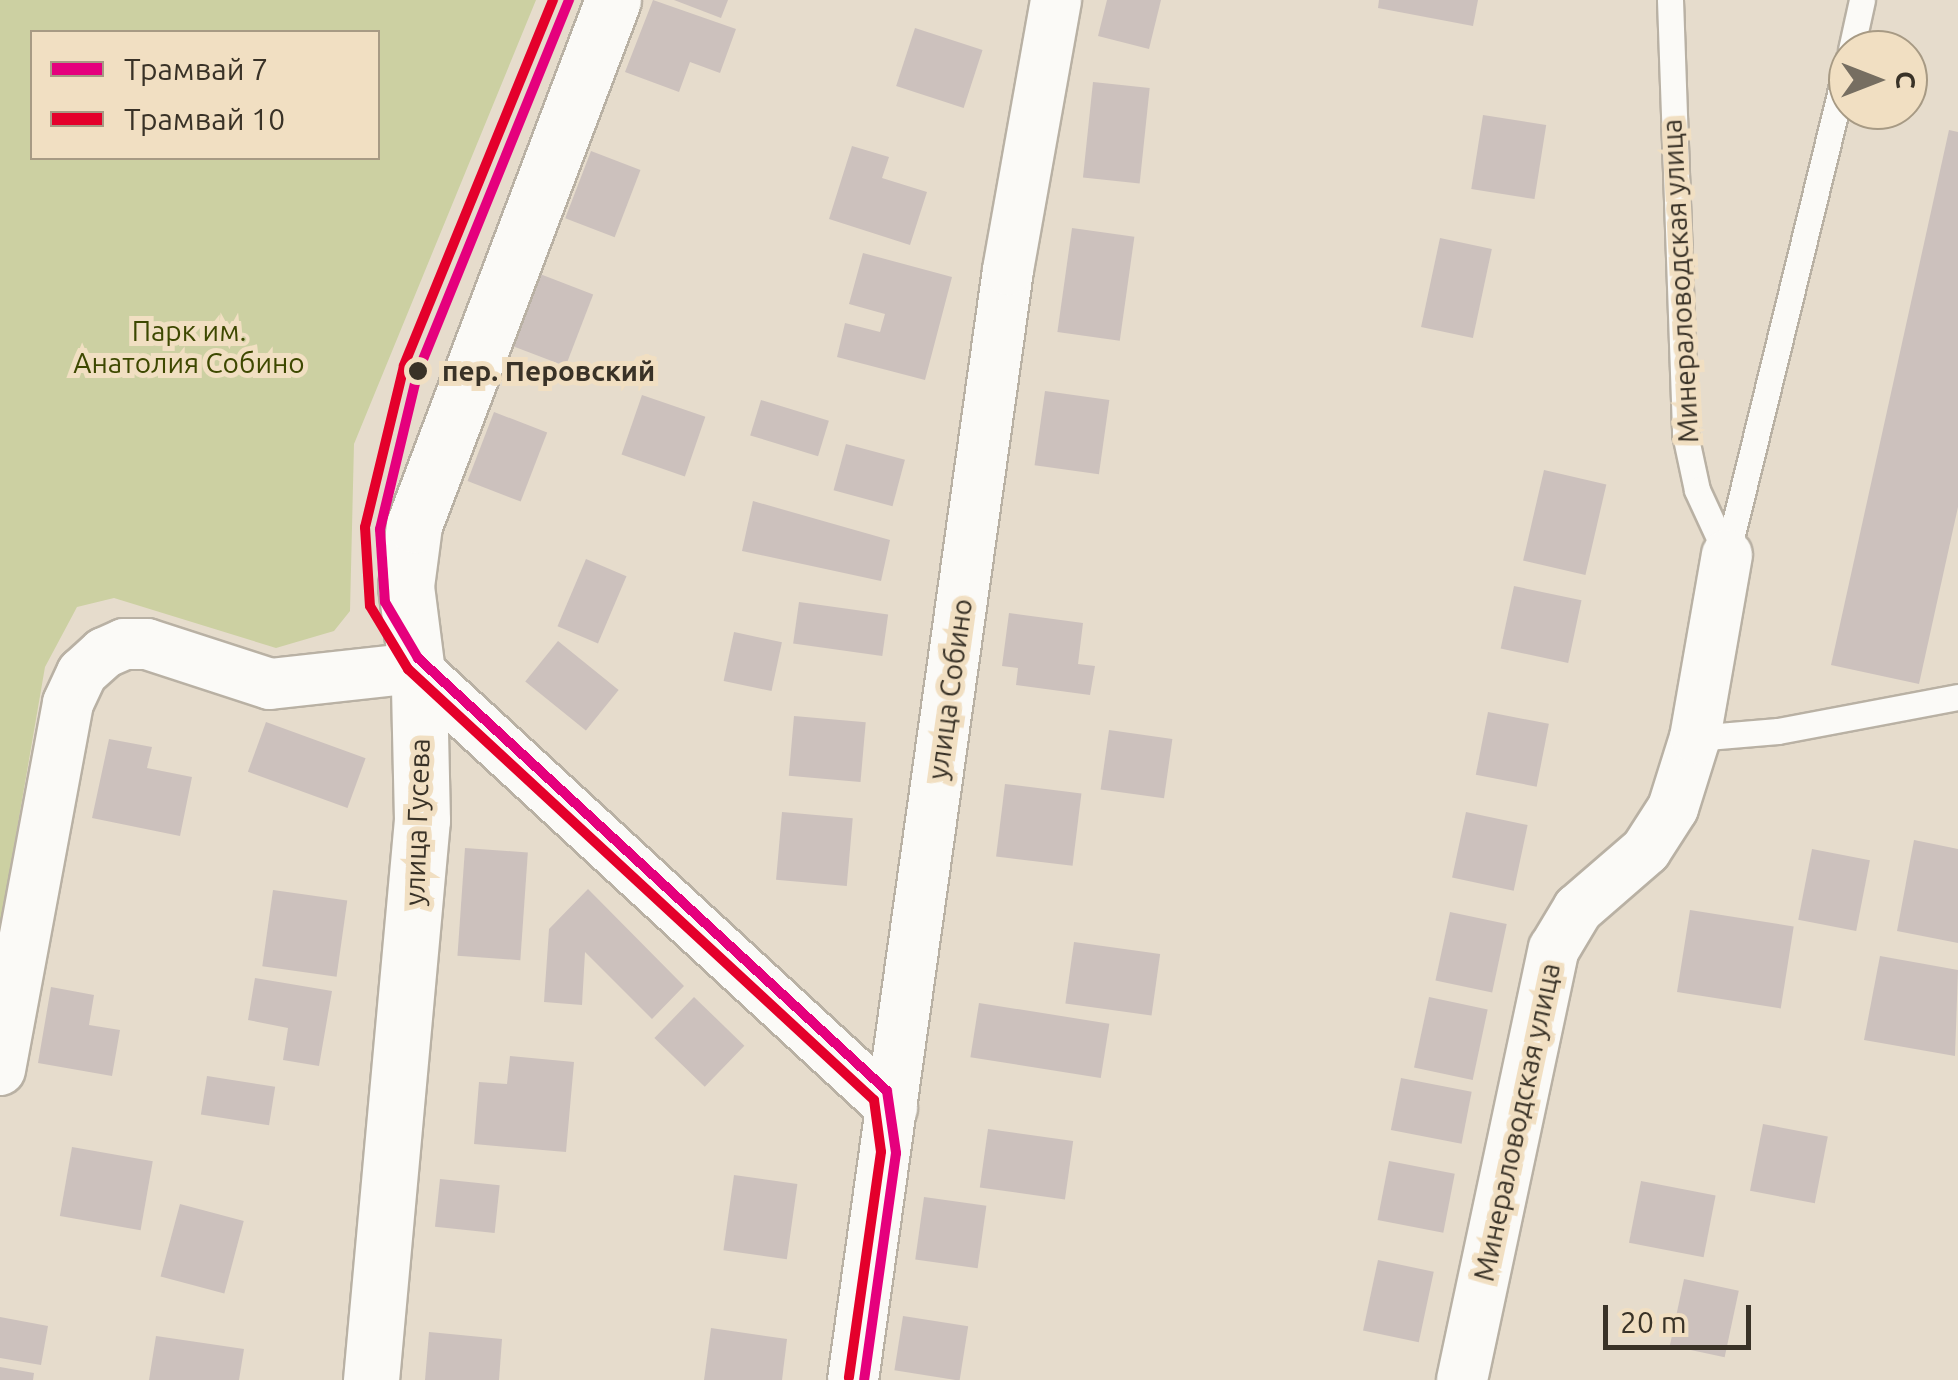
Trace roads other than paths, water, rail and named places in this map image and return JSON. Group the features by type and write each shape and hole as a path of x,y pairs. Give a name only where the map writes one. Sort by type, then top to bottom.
{"street":[{"name":"улица Гусева","path":"371,1380 422,820 415,668 406,586 414,526 613,0"},
{"name":"улица Собино","path":"853,1380 1008,270 1056,0"},
{"name":"Минераловодская улица","path":"1462,1380 1554,948 1578,909 1655,836 1673,808 1695,738 1727,555"},
{"path":"0,1070 58,736 82,673 104,653 124,644 148,644 270,684 415,668 892,1108"}],"lane":[{"name":"Минераловодская улица","path":"1670,0 1685,434 1697,490 1727,555"},
{"path":"1855,30 1862,0"},
{"name":"Минераловодская улица","path":"1727,555 1831,130"},
{"path":"1695,738 1778,732 1958,697"}],"tram line":[{"name":"10","path":"553,0 404,366 365,527 370,606 408,669 874,1100 881,1152 849,1378"},
{"name":"7","path":"569,0 418,371 380,529 385,602 418,658 887,1091 896,1153 864,1380"}],"place":[{"name":"пер. Перовский","path":"418,371"}],"park label":[{"name":"Парк им. Анатолия Собино","path":"189,347"}]}
